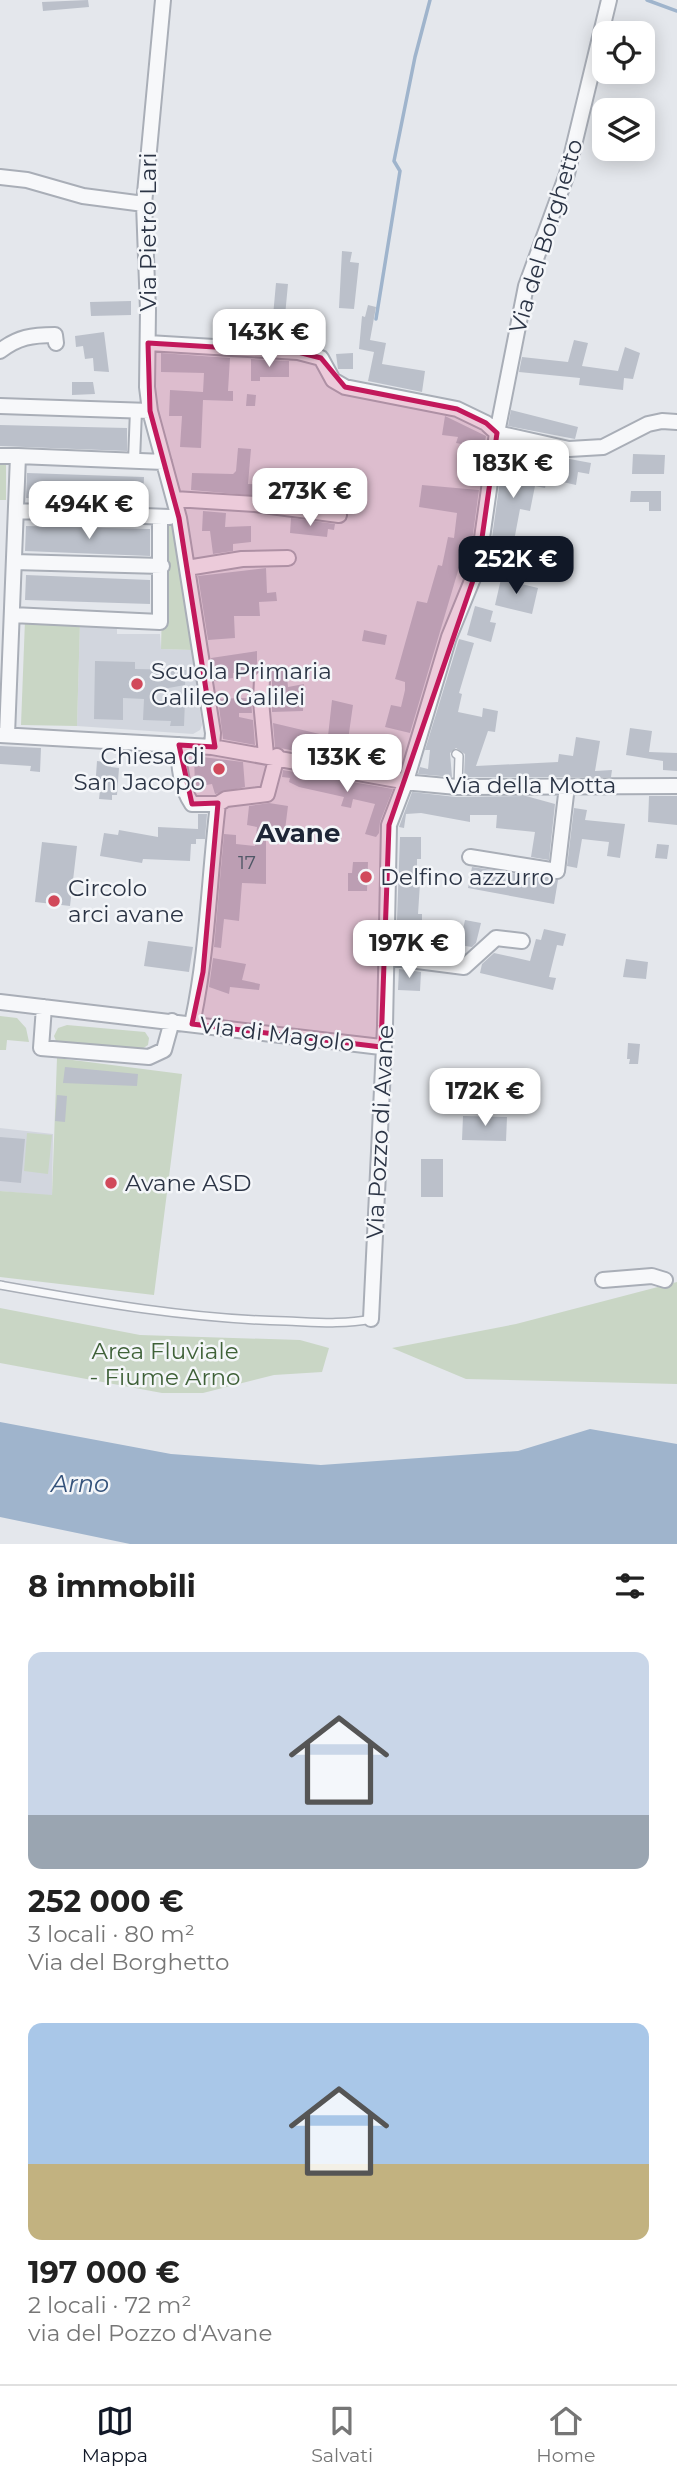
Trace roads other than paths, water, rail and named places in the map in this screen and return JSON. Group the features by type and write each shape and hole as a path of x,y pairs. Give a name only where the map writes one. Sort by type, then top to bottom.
{"street":[{"name":"Via Pietro Lari","path":"163,0 144,204 148,343 143,411 164,462 179,518 213,733 212,747"},
{"name":"Via del Borghetto","path":"406,781 449,638 478,566 497,433 526,286 567,174 609,0"},
{"path":"0,177 27,180 102,200 144,204"},
{"path":"0,351 17,339 28,336 55,335 56,343"},
{"path":"148,343 298,352 321,358 334,380 345,387 457,409 486,423 497,433 569,449 584,450 618,441 648,424 677,422"},
{"path":"0,406 143,411 134,461"},
{"path":"0,456 164,462"},
{"path":"3,735 12,615 7,577 14,562 18,456"},
{"path":"174,499 255,504 339,515"},
{"path":"16,511 179,518"},
{"path":"12,615 160,622 160,517"},
{"path":"187,568 242,559 288,558"},
{"path":"14,562 162,566"},
{"path":"179,745 178,759 187,797 192,804 218,804 226,799 267,794 271,755 261,701 262,679"},
{"name":"Via della Motta","path":"3,735 212,747 271,755 406,781 457,787 677,786"},
{"name":"Via Pozzo di Avane","path":"371,1319 389,825 406,781"},
{"path":"470,856 557,871 567,786"},
{"path":"192,1024 205,960 209,876 218,804"},
{"path":"386,957 464,967 496,938 522,941"},
{"name":"Via di Magolo","path":"0,1002 381,1047"},
{"name":"Via di Magolo","path":"44,1007 41,1048 149,1057 164,1050 172,1021"},
{"path":"603,1280 652,1276 665,1280"}],"lane":[{"path":"456,754 459,756 457,787"},
{"path":"0,1285 156,1312 240,1320 336,1322 371,1319"}],"water":[{"name":"Arno","path":"0,1422 171,1454 321,1465 518,1451 590,1429 677,1444 677,1544 130,1544 0,1517"}],"waterway":[{"path":"376,319 400,171 394,161 415,57 430,0"},
{"path":"647,0 677,11"}],"place":[{"name":"Scuola Primaria Galileo Galilei","path":"137,684"},
{"name":"Chiesa di San Jacopo","path":"219,769"},
{"name":"Delfino azzurro","path":"366,877"},
{"name":"Circolo arci avane","path":"54,901"},
{"name":"Avane ASD","path":"111,1183"}],"district":[{"name":"Avane","path":"298,833"}],"park label":[{"name":"Area Fluviale - Fiume Arno","path":"165,1364"}]}
